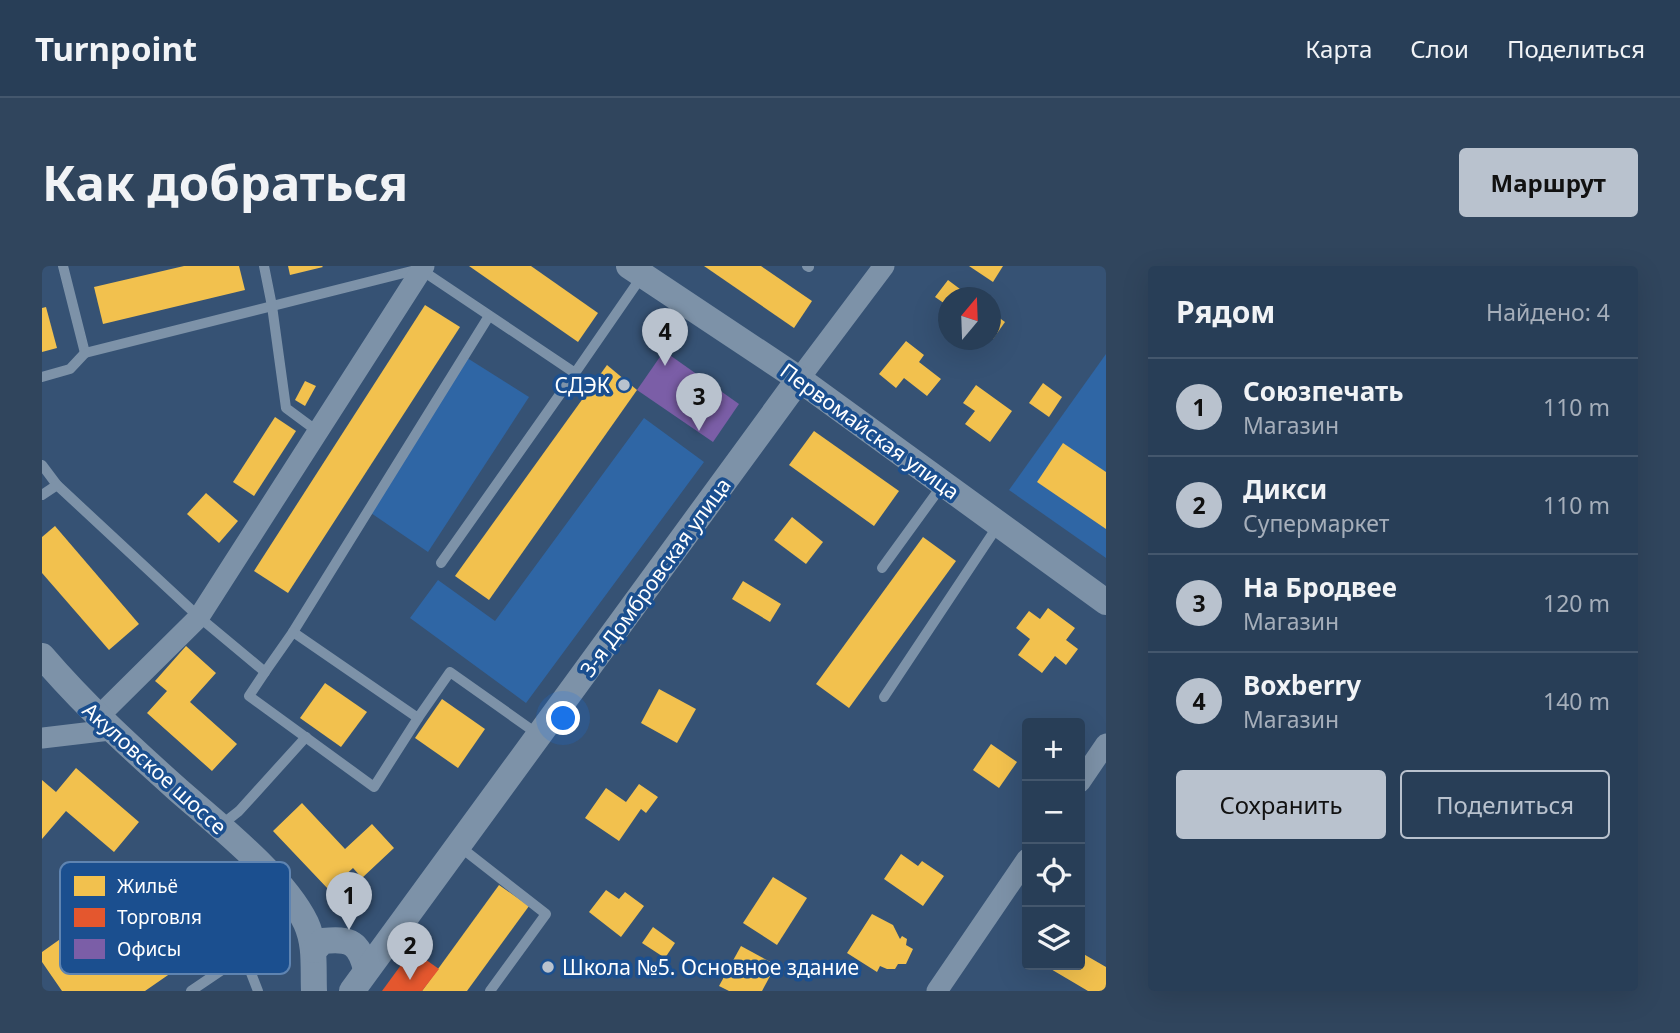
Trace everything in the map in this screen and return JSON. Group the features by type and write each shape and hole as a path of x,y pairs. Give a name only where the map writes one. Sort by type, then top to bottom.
{"street":[{"name":"3-я Домбровская улица","path":"359,980 884,266"},
{"path":"42,738 104,724 199,617 422,268"},
{"name":"Первомайская улица","path":"636,270 799,379 1106,602"},
{"name":"Акуловское шоссе","path":"42,656 104,724 256,862"},
{"path":"1081,781 1106,744"},
{"path":"937,991 1022,866"},
{"name":"Акуловское шоссе","path":"290,898 307,926 318,977"},
{"path":"318,977 323,941 342,940 361,951 359,980"}],"lane":[{"path":"63,266 85,353"},
{"path":"264,266 286,408 317,431"},
{"path":"42,377 71,369 85,353 422,268 575,373"},
{"path":"441,563 575,373 636,270"},
{"path":"489,316 293,632 249,696 374,787 450,672 539,735"},
{"path":"42,465 57,485 199,617 265,672"},
{"path":"882,568 943,484"},
{"path":"42,495 57,485"},
{"path":"884,697 999,524"},
{"path":"293,632 418,718"},
{"path":"220,827 239,811 306,737"},
{"path":"459,846 546,914 490,991"},
{"path":"290,909 295,904"},
{"path":"191,991 216,974"},
{"path":"251,974 258,991"}],"shaded area":[{"path":"1106,354 1106,558 1009,490"},
{"path":"464,356 529,397 428,552 368,511"},
{"path":"644,418 704,462 526,703 410,618 438,580 495,621"}],"building: Жильё":[{"path":"184,266 239,266 245,290 103,324 94,287"},
{"path":"288,266 322,266 323,267 290,275"},
{"path":"469,266 531,266 598,313 578,342"},
{"path":"704,266 761,266 812,301 794,328"},
{"path":"969,266 1003,266 993,282"},
{"path":"948,280 957,287 943,287"},
{"path":"425,305 460,327 288,593 254,571"},
{"path":"46,307 57,348 42,352 42,308"},
{"path":"906,341 924,355 919,362 941,379 927,396 904,378 896,388 879,374"},
{"path":"607,365 637,390 489,600 455,576"},
{"path":"305,381 316,386 305,406 295,400"},
{"path":"1043,383 1062,397 1049,417 1029,403"},
{"path":"976,385 1012,411 990,442 965,424 975,411 963,403"},
{"path":"275,417 296,431 254,496 233,482"},
{"path":"814,431 899,491 874,526 789,465"},
{"path":"1063,443 1106,472 1106,529 1037,482"},
{"path":"206,493 238,521 219,543 187,514"},
{"path":"792,517 823,542 806,564 774,540"},
{"path":"55,526 139,624 109,650 42,573 42,537"},
{"path":"923,537 956,561 849,708 816,684"},
{"path":"743,581 781,604 770,622 732,599"},
{"path":"1048,608 1075,628 1066,640 1078,649 1066,665 1055,656 1042,673 1018,655 1030,639 1016,628 1029,611 1040,619"},
{"path":"186,646 216,673 190,702 237,744 212,771 147,713 167,691 155,681"},
{"path":"325,683 367,712 341,747 300,718"},
{"path":"659,689 696,709 677,743 641,723"},
{"path":"442,699 485,729 458,768 415,738"},
{"path":"991,744 1017,762 999,788 973,770"},
{"path":"76,768 139,822 114,852 66,811 42,839 42,780 56,792"},
{"path":"639,784 658,797 646,813 641,809 619,841 585,818 606,788 626,802"},
{"path":"302,803 345,849 372,824 394,848 362,878 353,868 329,890 273,831"},
{"path":"901,854 918,866 922,861 944,876 923,906 884,879"},
{"path":"773,877 807,898 777,945 743,923"},
{"path":"499,885 529,906 467,991 422,991"},
{"path":"606,890 619,899 625,892 644,906 621,937 589,912"},
{"path":"872,914 893,925 900,939 902,936 907,939 906,945 913,949 906,964 898,964 895,969 880,966 877,972 847,953"},
{"path":"653,927 675,943 665,958 642,943"},
{"path":"60,939 60,974 170,974 145,991 62,991 42,962 42,952"},
{"path":"741,946 776,965 762,991 729,991 719,986"},
{"path":"1085,955 1106,967 1106,991 1088,991 1052,970 1085,970"}],"building: Торговля":[{"path":"412,950 439,969 422,991 382,991"}],"building: Офисы":[{"path":"664,351 739,404 713,442 637,390"}],"place":[{"name":"Boxberry","path":"665,366"},
{"name":"СДЭК","path":"624,385"},
{"name":"На Бродвее","path":"699,431"},
{"name":"Союзпечать","path":"349,930"},
{"name":"Школа №5. Основное здание","path":"548,967"},
{"name":"Дикси","path":"410,980"}]}
